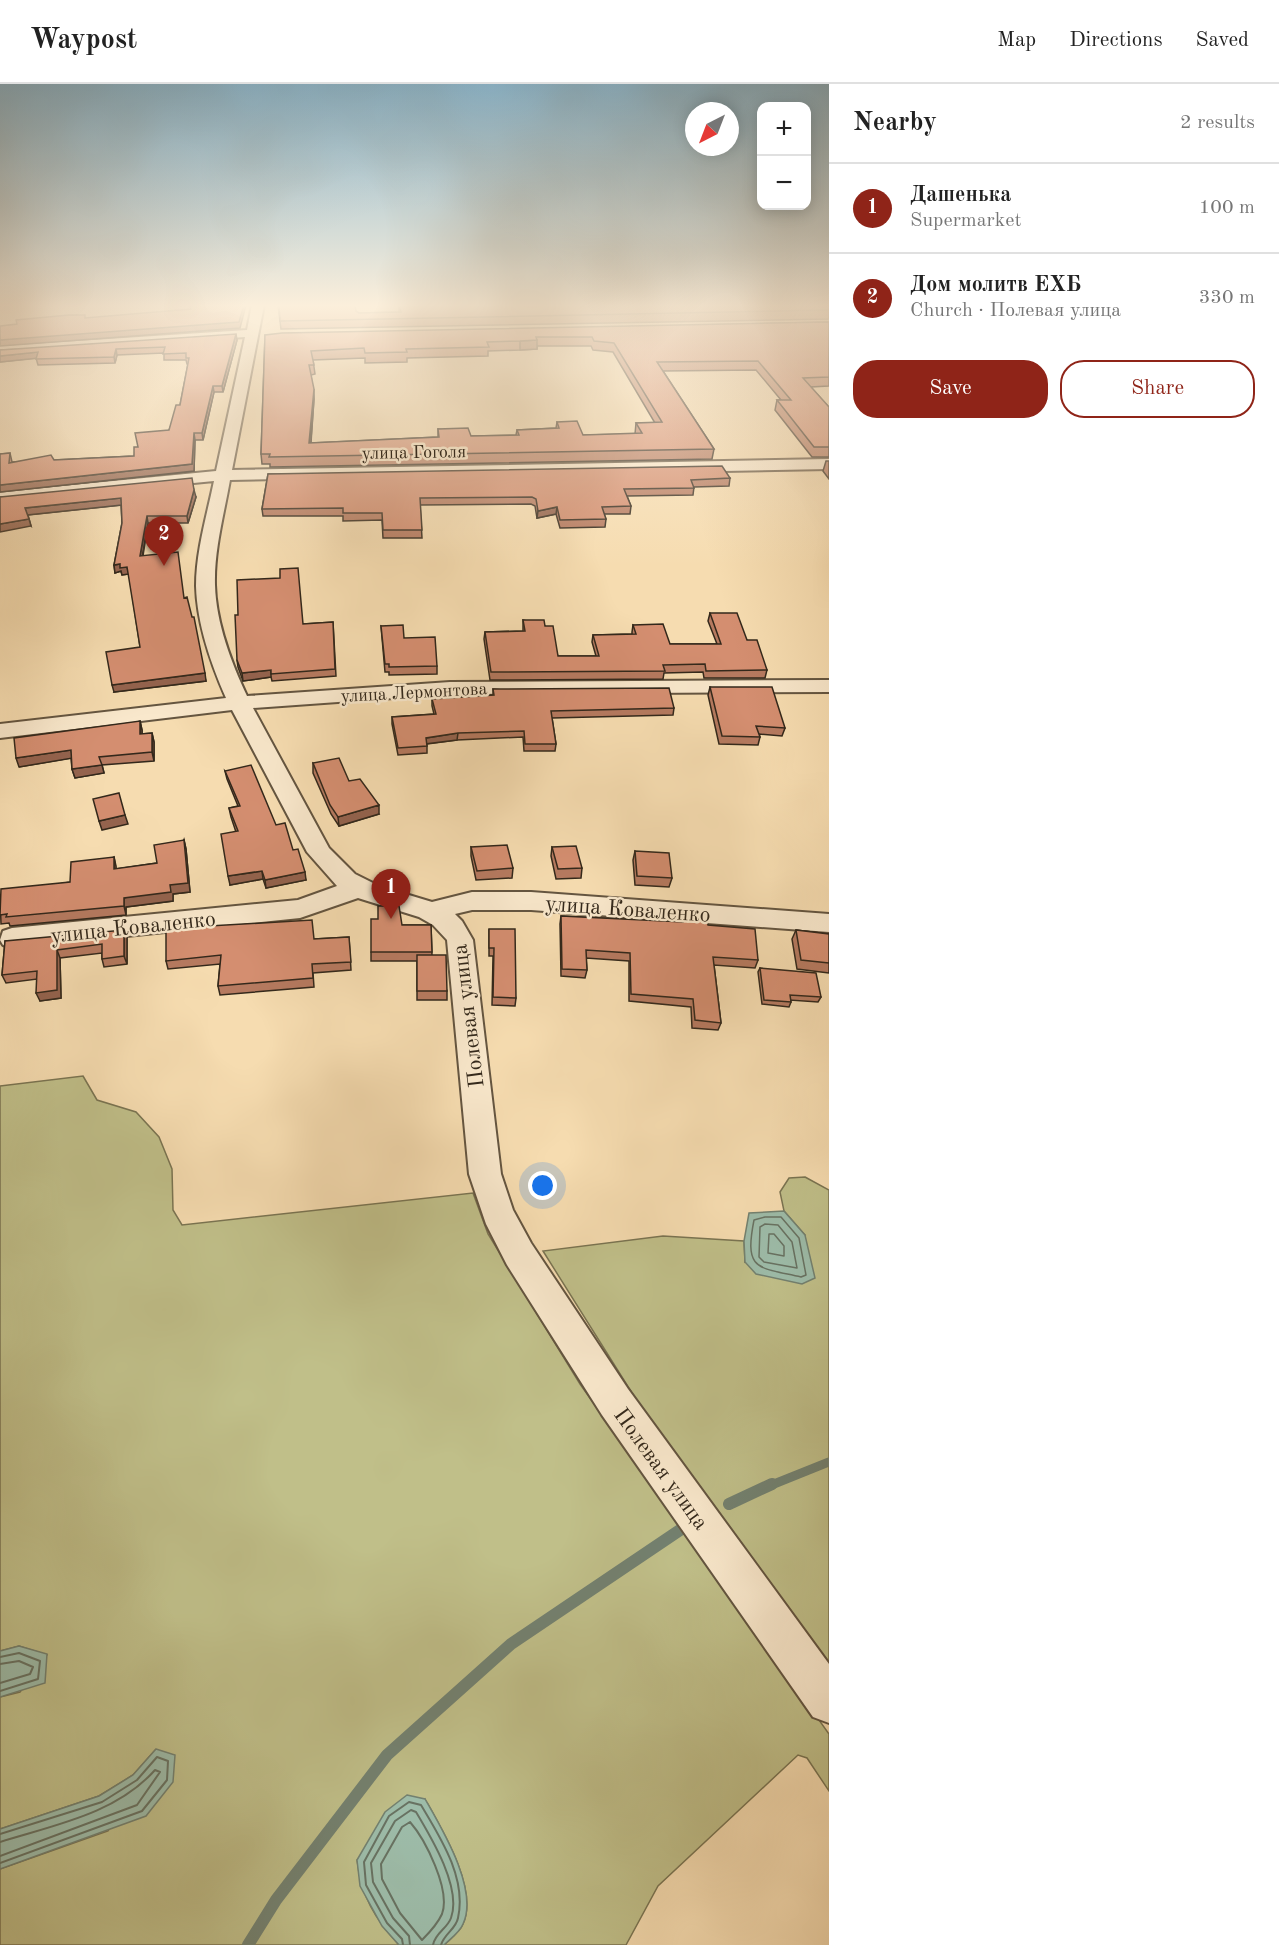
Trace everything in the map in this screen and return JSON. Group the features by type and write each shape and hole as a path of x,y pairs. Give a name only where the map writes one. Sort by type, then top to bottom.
{"street":[{"name":"Полевая улица","path":"242,392 222,475 208,561 206,594 214,639 239,703 319,852 336,872 358,888 429,912 455,927 460,940 485,1174 498,1214 514,1244 615,1402 829,1701"},
{"name":"улица Гоголя","path":"0,496 222,475 829,464"},
{"name":"улица Лермонтова","path":"0,731 239,703 450,688 829,686"},
{"name":"улица Коваленко","path":"12,938 300,909 358,888"},
{"name":"улица Коваленко","path":"429,912 472,901 531,901 829,923"}],"shaded area":[{"path":"83,1076 97,1100 136,1112 159,1137 172,1169 173,1210 182,1225 473,1193 488,1234 580,1384 829,1734 829,1791 807,1758 798,1755 658,1886 626,1945 444,1945 462,1927 467,1910 466,1894 449,1843 425,1799 357,1860 362,1885 370,1906 399,1945 0,1945 0,1869 108,1831 156,1749 133,1775 99,1796 0,1829 0,1697 20,1692 47,1655 19,1646 0,1651 0,1086"},
{"path":"805,1177 829,1190 829,1663 637,1401 543,1251 663,1236 744,1241 745,1262 805,1235 784,1211 780,1192 789,1178"}],"water":[{"path":"784,1211 805,1235 815,1278 802,1284 756,1274 745,1262 744,1241 749,1213"},
{"path":"19,1646 47,1654 45,1683 0,1697 0,1651"},
{"path":"156,1749 175,1755 173,1782 146,1816 0,1869 0,1829 99,1796 133,1775"},
{"path":"407,1795 425,1799 449,1843 462,1877 467,1910 462,1927 444,1945 399,1945 382,1926 360,1886 357,1860 385,1812"}],"building":[{"path":"183,392 212,392 202,433 194,433 192,464 0,485 0,454 10,453 9,463 51,455 54,460 134,456 134,447 138,447 135,433 169,430 176,405 180,405"},
{"path":"263,392 314,392 309,443 439,437 438,429 468,428 471,436 519,435 517,430 559,428 557,422 577,421 583,435 642,433 636,423 662,422 644,392 677,392 714,449 269,457 270,454 261,454"},
{"path":"784,392 815,392 829,407 829,447 814,447 777,400 791,400"},
{"path":"722,466 730,478 691,480 694,488 624,489 631,506 602,507 606,519 560,520 557,507 538,511 536,499 532,497 420,498 422,530 383,530 382,513 343,513 343,508 262,509 268,474"},
{"path":"192,478 194,490 187,516 147,516 140,556 178,552 184,598 187,597 192,617 194,617 205,673 112,685 106,652 140,647 127,567 120,568 120,564 114,565 122,523 121,498 25,508 29,519 0,524 0,497"},
{"path":"298,568 303,624 333,622 335,669 271,674 271,670 242,673 237,660 235,615 238,615 237,580 280,578 280,569"},
{"path":"710,613 737,613 747,640 757,640 767,670 706,671 705,664 663,665 665,671 491,672 485,632 525,631 523,620 544,620 545,626 553,626 558,656 599,656 593,635 636,634 633,625 663,624 670,644 721,644"},
{"path":"403,625 404,638 435,637 437,666 389,667 389,664 385,664 381,626"},
{"path":"710,687 772,687 785,728 756,726 760,737 722,736"},
{"path":"669,688 674,708 551,711 556,744 525,744 524,731 458,733 426,738 427,746 398,748 392,717 436,714 432,699 494,695 493,689"},
{"path":"140,721 140,734 152,733 152,752 99,757 102,765 72,769 71,750 16,758 14,738"},
{"path":"339,758 349,781 360,779 379,805 338,817 330,805 313,763"},
{"path":"251,765 276,825 285,823 293,850 298,849 305,872 265,880 262,871 228,876 221,834 238,831 229,808 240,806 225,771"},
{"path":"119,793 125,815 99,821 93,799"},
{"path":"184,840 188,883 170,885 171,892 124,898 124,906 6,917 7,914 0,915 1,889 70,882 71,862 114,857 114,869 157,863 154,845"},
{"path":"507,845 513,868 477,871 471,847"},
{"path":"576,846 582,868 558,869 552,847"},
{"path":"635,851 669,853 672,878 637,876"},
{"path":"378,906 399,906 402,925 431,925 432,952 371,952 371,919 378,919"},
{"path":"561,916 683,922 682,917 707,919 708,925 755,929 758,960 713,957 721,1023 695,1020 693,999 631,994 630,953 586,950 587,970 562,969"},
{"path":"312,920 314,939 349,937 351,962 312,964 313,978 218,986 221,955 166,961 166,925 192,923 192,927"},
{"path":"489,929 515,929 516,998 493,997 494,948 489,948"},
{"path":"124,930 124,956 102,959 102,944 57,950 57,990 36,993 37,971 2,975 5,941"},
{"path":"796,930 829,934 829,963 801,960"},
{"path":"417,955 446,955 447,991 417,991"},
{"path":"760,968 816,973 821,997 790,995 791,1002 764,1000"}],"waterway":[{"path":"769,1486 829,1462"},
{"path":"729,1504 772,1484"},
{"path":"248,1945 276,1900 387,1755 511,1644 680,1530"}],"place":[{"name":"Дом молитв ЕХБ","path":"164,566"},
{"name":"Дашенька","path":"391,919"}]}
